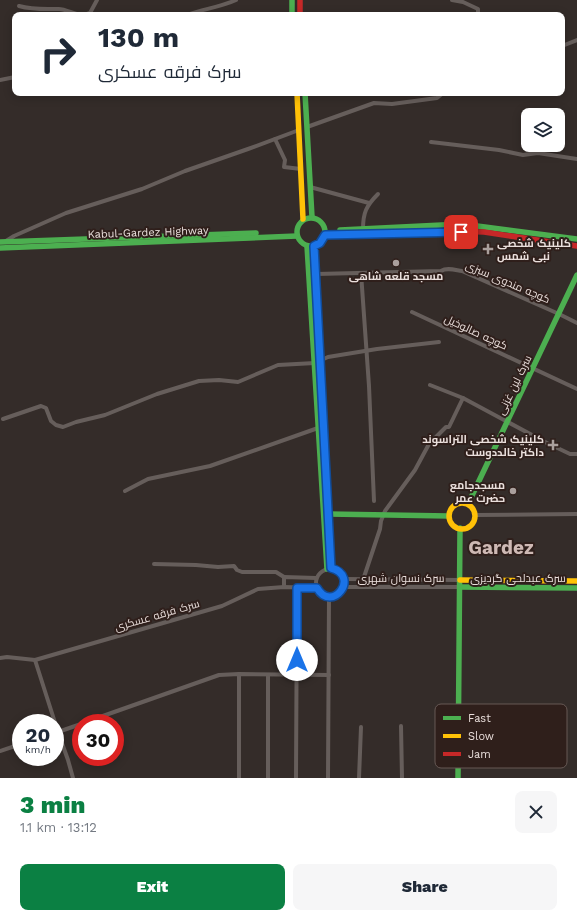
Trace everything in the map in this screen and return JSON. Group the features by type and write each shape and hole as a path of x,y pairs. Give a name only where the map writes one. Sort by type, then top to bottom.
{"main road":[{"path":"292,0 292,12"},
{"path":"300,0 300,12"},
{"path":"297,96 303,219"},
{"path":"305,96 312,217"},
{"path":"312,217 321,222 325,233 320,243 314,246 307,246 302,244 296,234 299,224 303,219 312,217"},
{"path":"462,224 577,239 577,246 484,232 449,231 325,233 363,229 462,224"},
{"name":"Kabul-Gardez Highway","path":"2,242 296,234"},
{"name":"Kabul-Gardez Highway","path":"0,248 296,234"},
{"path":"307,246 328,514 329,568"},
{"path":"314,246 316,274 318,428 329,568"},
{"name":"سرک لین غزنی","path":"468,504 577,274"},
{"path":"459,503 468,504 472,507 475,515 472,524 469,527 460,528 452,524 449,516 452,508 459,503"},
{"path":"328,514 449,516"},
{"path":"459,704 460,528"},
{"path":"460,580 577,581"},
{"name":"سرک عبدلحی گردیزی","path":"460,587 577,588"},
{"path":"458,768 458,778"}],"street":[{"path":"91,12 97,0"},
{"path":"195,12 228,4 236,0"},
{"path":"452,0 463,2 478,9 478,12"},
{"path":"19,6 29,9 54,10 60,8 69,12"},
{"path":"565,45 577,40"},
{"path":"0,80 12,78"},
{"path":"307,127 374,103 392,104 436,98 439,96"},
{"path":"2,242 66,213 142,189 184,171 299,130"},
{"path":"276,139 284,156 284,167 301,169"},
{"path":"431,142 523,155 538,153 577,159"},
{"path":"310,187 369,203"},
{"path":"363,229 363,216 369,203 378,194"},
{"name":"کوچه مندوی سبزی","path":"361,273 441,271 444,268 462,271 577,323"},
{"path":"316,274 361,273 374,502"},
{"name":"کوچه صالوخیل","path":"412,312 577,389"},
{"path":"2,419 41,406 46,408 51,421 56,425 63,427 76,422 105,415 158,394 199,381 219,380 238,382 278,365 317,362 328,357 439,342"},
{"path":"430,385 463,398 570,454 577,454"},
{"path":"363,580 383,515 415,470 429,444 446,427 449,427 463,398"},
{"path":"125,491 148,478 210,466 245,455 318,428"},
{"path":"475,515 577,514"},
{"path":"154,564 218,567 234,566 237,570 242,572 276,572 284,577 316,578"},
{"path":"329,568 339,572 344,580 343,587 339,594 329,597 321,594 317,588 316,578 320,572 329,568"},
{"path":"284,577 284,587"},
{"name":"سرک نسوان شهری","path":"344,580 460,580"},
{"name":"سرک فرقه عسکری","path":"0,658 7,657 35,660 222,606 258,589 284,587 317,588"},
{"name":"سرک نسوان شهری","path":"343,587 460,587"},
{"path":"296,778 297,588"},
{"path":"328,778 329,597"},
{"path":"0,654 7,657"},
{"path":"35,660 51,714"},
{"path":"239,674 239,778"},
{"path":"108,714 219,675 329,675"},
{"path":"268,675 268,778"},
{"path":"402,726 402,778"},
{"path":"359,778 361,727"},
{"path":"0,751 12,747"},
{"path":"64,751 73,778"}],"traffic: fast":[{"path":"292,0 292,12"},
{"path":"305,96 312,217"},
{"path":"311,218 317,219 321,222 324,226 325,232 324,238 321,242 317,245 311,246 305,245 301,242 298,238 297,232 298,226 301,222 305,219 311,218"},
{"path":"340,230 462,224 577,239"},
{"path":"0,242 256,233"},
{"path":"0,248 297,236"},
{"path":"307,246 327,569"},
{"path":"468,504 577,275"},
{"path":"328,506 331,568"},
{"path":"328,514 449,516"},
{"path":"459,704 460,528"},
{"path":"460,587 577,588"},
{"path":"458,768 458,778"}],"traffic: slow":[{"path":"297,96 303,219"},
{"path":"314,246 328,506"},
{"path":"462,503 471,507 475,516 471,525 462,529 453,525 449,516 453,507 462,503"},
{"path":"460,580 577,581"}],"traffic: jam":[{"path":"300,0 300,12"},
{"path":"325,235 449,231 484,232 577,246"}],"place":[{"name":"کلینیک شخصی نبی شمس","path":"488,249"},
{"name":"مسجد قلعه شاهی","path":"396,263"},
{"name":"کلینیک شخصی التراسوند داکتر خالددوست","path":"553,445"},
{"name":"مسجدجامع حضرت عمر","path":"513,491"}],"district":[{"name":"Gardez","path":"501,547"}],"route":[{"path":"297,660 297,588 317,588 324,596 331,597 342,591 344,583 342,575 331,568 314,246 320,243 325,235 449,231 461,232"}]}
